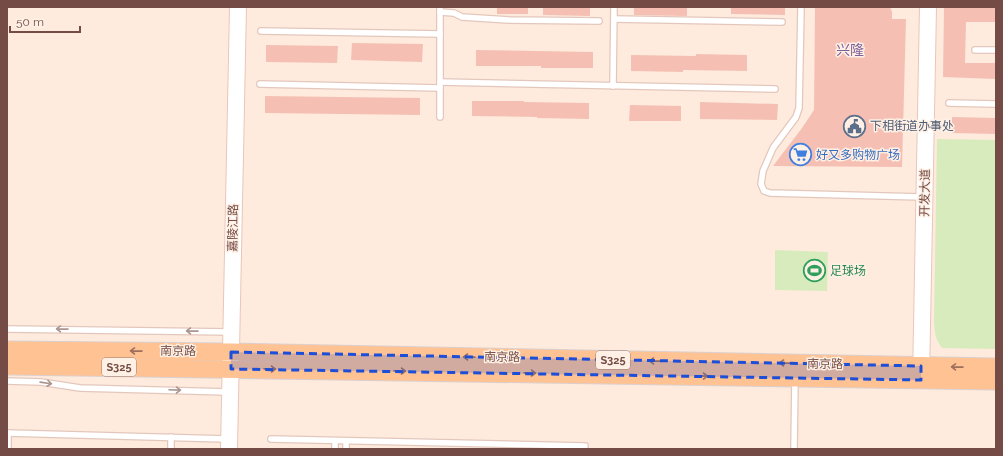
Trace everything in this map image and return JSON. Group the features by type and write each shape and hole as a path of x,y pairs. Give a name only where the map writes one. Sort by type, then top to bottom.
{"main road":[{"name":"南京路","path":"7,350 231,352 921,373 996,381"},
{"name":"南京路","path":"7,366 795,378 921,373 996,367"}],"street":[{"name":"嘉陵江路","path":"229,444 238,7"},
{"name":"开发大道","path":"921,373 928,7"}],"lane":[{"path":"613,86 614,7"},
{"path":"801,7 800,108 796,117 773,148 764,171 761,184 764,191 770,194 925,197"},
{"path":"440,117 440,10 454,13 462,17 509,20 599,21"},
{"path":"614,19 782,22"},
{"path":"261,32 440,34"},
{"path":"975,50 996,50"},
{"path":"260,84 613,86 775,89"},
{"path":"949,102 996,104"},
{"path":"7,329 231,332"},
{"path":"794,449 795,378"},
{"path":"7,381 41,382 80,388 230,392"},
{"path":"8,449 8,433 171,437 229,444"},
{"path":"171,437 171,449"},
{"path":"271,440 346,441 474,446 585,446"},
{"path":"334,449 335,441"},
{"path":"346,441 346,449"}],"highlighted area":[{"path":"231,352 921,366 921,380 231,369"}],"green space":[{"path":"937,139 996,140 996,349 942,348 936,336 934,322"},
{"path":"775,250 828,252 827,291 775,290"}],"building":[{"path":"497,7 528,7 528,14 497,14"},
{"path":"543,7 590,7 590,16 543,15"},
{"path":"634,7 687,7 687,16 634,15"},
{"path":"731,7 785,7 785,15 731,14"},
{"path":"815,7 890,7 892,19 906,19 902,167 773,166 814,110"},
{"path":"944,7 996,7 996,22 966,22 965,63 996,63 996,79 943,77"},
{"path":"352,43 423,44 422,62 351,60"},
{"path":"266,45 338,46 337,63 266,62"},
{"path":"476,50 593,52 593,68 476,66"},
{"path":"696,54 747,55 747,71 631,71 631,55 696,56"},
{"path":"265,96 420,98 420,115 265,113"},
{"path":"472,101 589,103 589,119 472,116"},
{"path":"700,102 778,104 777,120 700,119"},
{"path":"630,105 681,106 681,121 629,121"},
{"path":"952,117 996,118 996,134 952,133"}],"place":[{"name":"下相街道办事处","path":"854,126"},
{"name":"好又多购物广场","path":"801,155"},
{"name":"足球场","path":"814,271"}],"district":[{"name":"兴隆","path":"850,50"}]}
